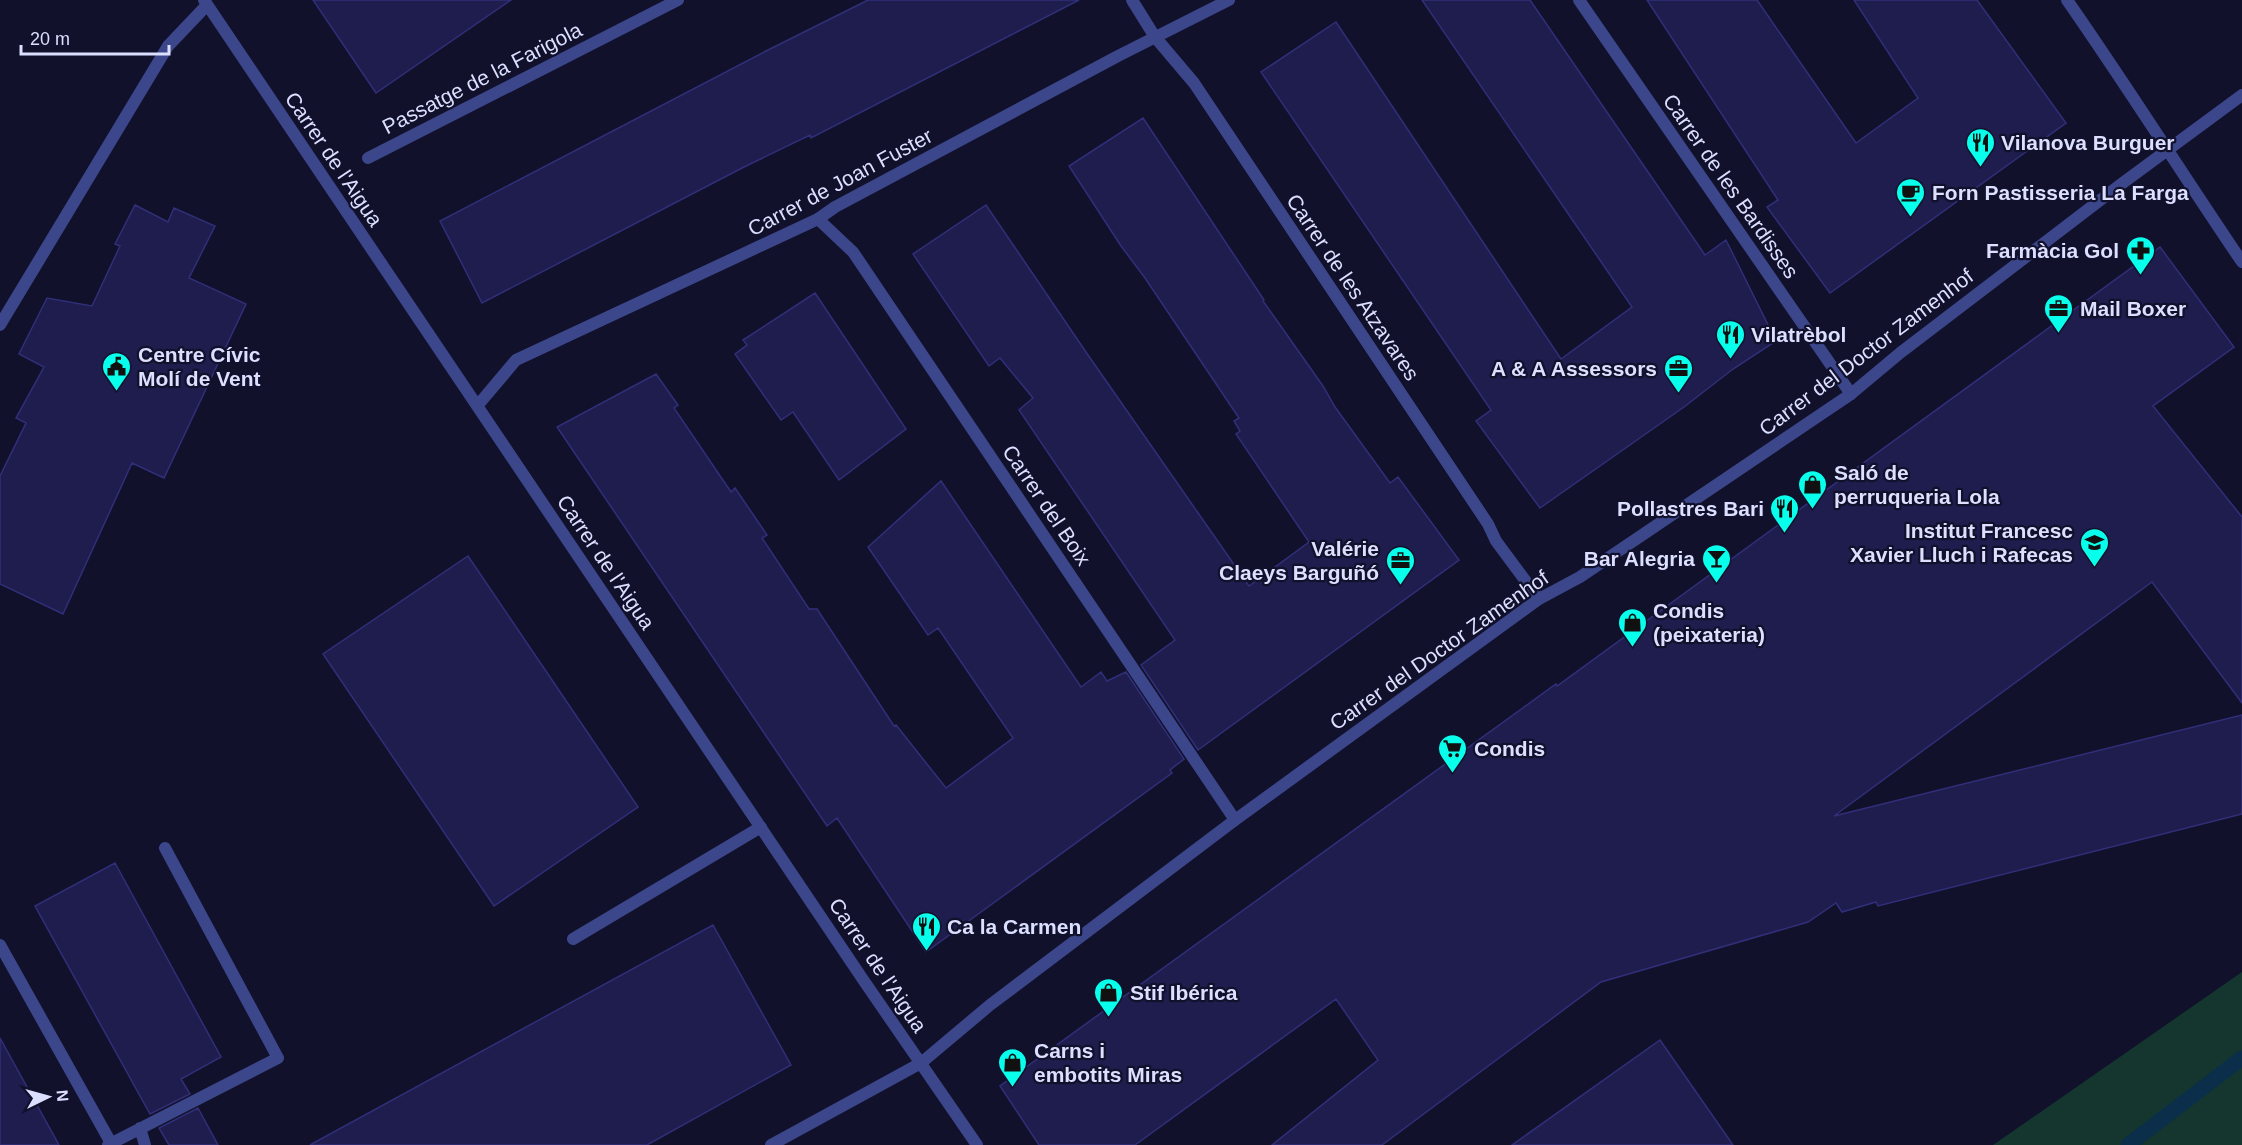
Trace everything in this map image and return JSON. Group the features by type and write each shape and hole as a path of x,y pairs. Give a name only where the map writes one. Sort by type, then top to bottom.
{"street":[{"name":"Passatge de la Farigola","path":"368,158 678,0"},
{"name":"Carrer de les Atzavares","path":"1132,0 1155,37 1194,83 1481,514 1496,541 1539,599"},
{"name":"Carrer de Joan Fuster","path":"478,405 516,360 819,219 835,207 1229,0"},
{"name":"Carrer de les Bardisses","path":"1579,0 1851,393"},
{"path":"2067,0 2132,93 2167,151 2242,262"},
{"path":"0,325 168,46 205,2"},
{"name":"Carrer de l'Aigua","path":"205,2 977,1145"},
{"name":"Carrer del Doctor Zamenhof","path":"771,1145 921,1062 990,1005 1235,820 1539,599 1580,577 1851,393 2120,185 2242,95"},
{"name":"Carrer del Boix","path":"819,219 853,252 1235,820"},
{"path":"573,939 761,827"},
{"path":"0,945 110,1144 278,1058 165,848"},
{"path":"140,1128 145,1145"}],"green space":[{"path":"2242,972 2242,1145 1993,1145"}],"building":[{"path":"313,0 511,0 376,93"},
{"path":"868,0 1079,0 811,138 810,135 744,167 482,303 440,221"},
{"path":"1422,0 1530,0 1705,255 1726,240 1776,341 1733,369 1684,407 1540,508 1476,421 1491,410 1261,72 1336,22 1561,359 1632,307"},
{"path":"1647,0 1757,0 1856,143 1918,98 1854,0 1977,0 2066,123 1830,293 1767,207 1778,200"},
{"path":"1143,118 1335,407 1390,483 1398,477 1459,560 1198,750 1141,665 1175,640 1019,410 1033,398 1000,358 989,366 913,254 986,205 1249,586 1309,542 1236,434 1240,431 1234,421 1239,418 1069,166"},
{"name":"Centre Cívic Molí de Vent","path":"135,205 168,222 174,208 215,226 189,278 246,304 164,478 132,463 63,614 0,584 0,476 26,423 16,418 44,367 19,354 47,298 92,306 120,246 115,244"},
{"path":"2160,247 2234,347 2153,406 2242,517 2242,703 2152,582 1834,816 2242,715 2242,814 1878,906 1876,902 1842,912 1836,903 1808,922 1601,982 1382,1145 1272,1145 1378,1060 1336,999 1135,1145 1039,1145 1000,1086 1556,684 1557,686"},
{"path":"815,293 906,429 839,480 793,412 781,420 735,354 747,345 743,340"},
{"path":"656,374 678,405 674,408 731,492 735,488 767,535 762,538 809,609 817,609 894,726 896,725 946,788 1013,738 938,628 928,635 868,547 941,481 1081,687 1101,672 1107,681 1126,672 1184,759 1170,770 1172,773 926,952 837,818 827,826 557,427"},
{"path":"468,556 638,807 494,906 323,654"},
{"path":"115,863 221,1057 181,1079 190,1094 150,1114 35,906"},
{"path":"713,925 791,1065 647,1145 310,1145"},
{"path":"0,1038 59,1145 0,1145"},
{"path":"1660,1040 1733,1145 1512,1145"},
{"path":"198,1108 218,1145 169,1145 159,1128"}],"waterway":[{"path":"2128,1145 2242,1058"}],"place":[{"name":"Vilanova Burguer","path":"1980,168"},
{"name":"Forn Pastisseria La Farga","path":"1911,218"},
{"name":"Farmàcia Gol","path":"2140,276"},
{"name":"Mail Boxer","path":"2059,334"},
{"name":"Vilatrèbol","path":"1730,360"},
{"name":"Centre Cívic Molí de Vent","path":"117,392"},
{"name":"A & A Assessors","path":"1678,394"},
{"name":"Saló de perruqueria Lola","path":"1813,510"},
{"name":"Pollastres Bari","path":"1785,534"},
{"name":"Institut Francesc Xavier Lluch i Rafecas","path":"2094,568"},
{"name":"Bar Alegria","path":"1716,584"},
{"name":"Valérie Claeys Barguñó","path":"1400,586"},
{"name":"Condis (peixateria)","path":"1632,648"},
{"name":"Condis","path":"1453,774"},
{"name":"Ca la Carmen","path":"926,952"},
{"name":"Stif Ibérica","path":"1109,1018"},
{"name":"Carns i embotits Miras","path":"1013,1088"}]}
